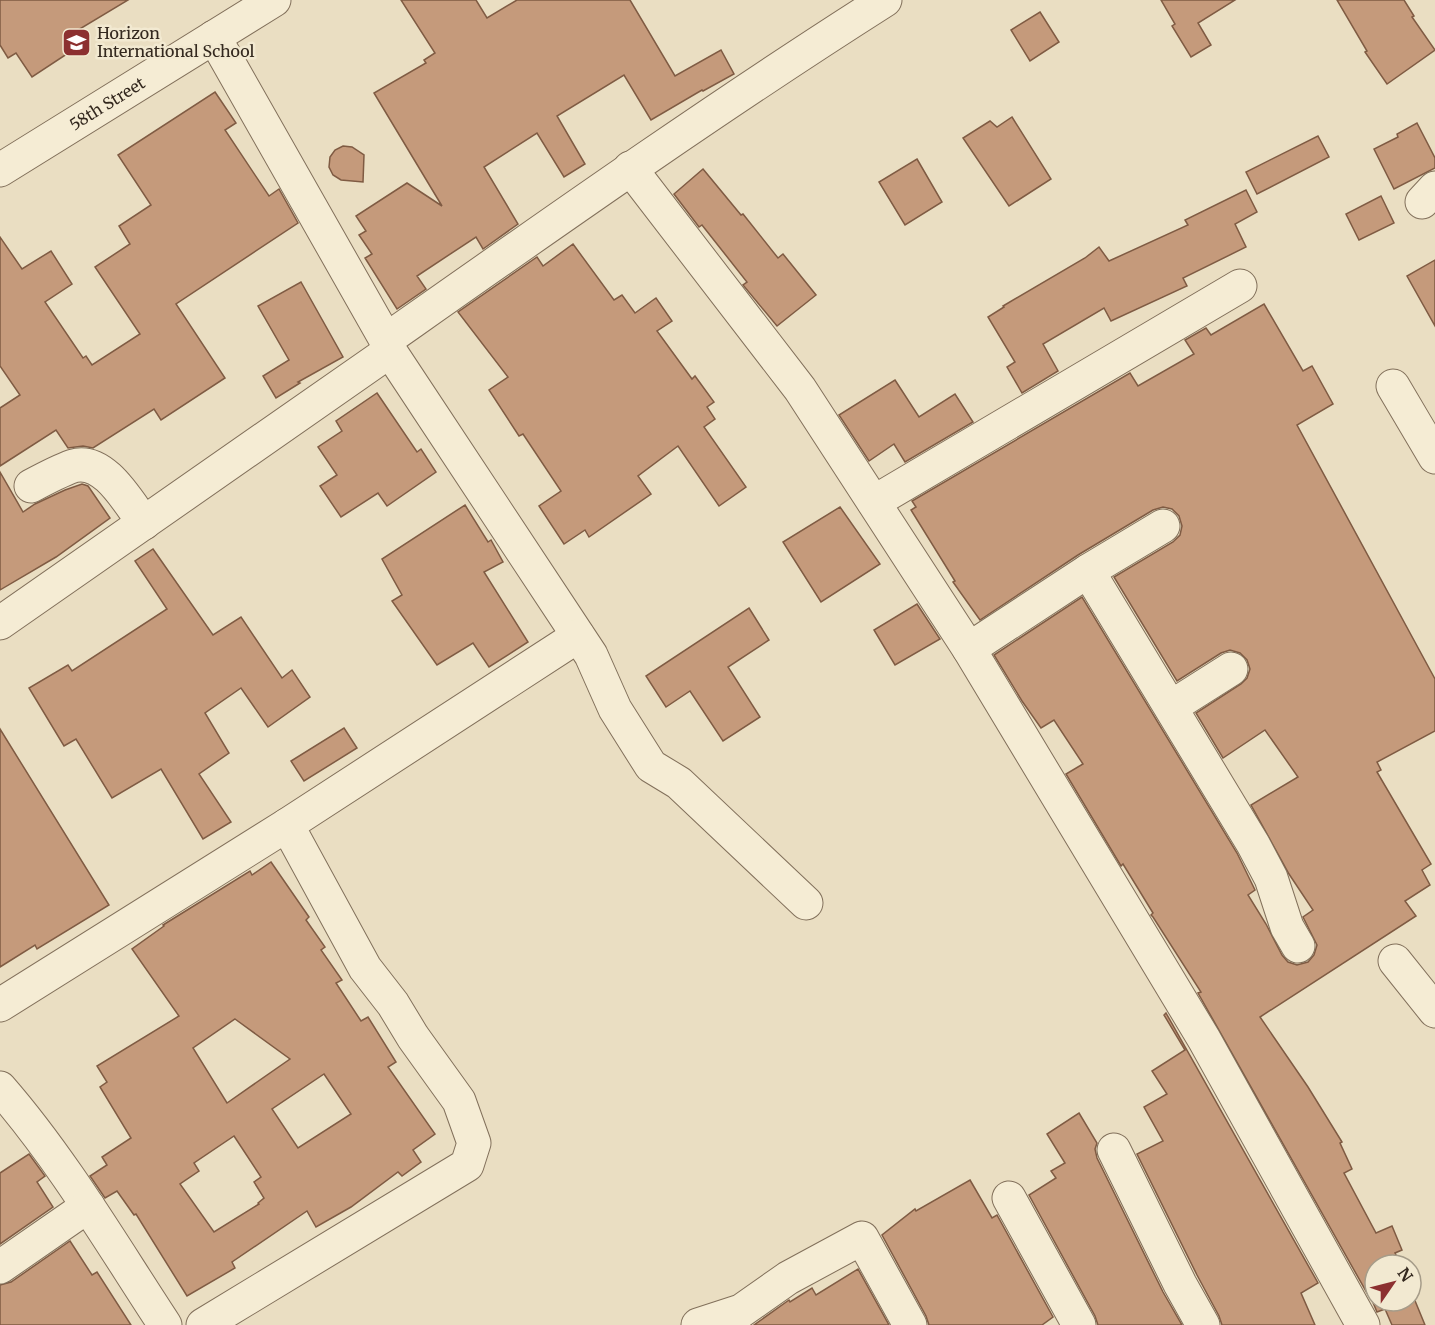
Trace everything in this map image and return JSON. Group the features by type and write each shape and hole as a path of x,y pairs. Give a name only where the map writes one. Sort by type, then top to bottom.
{"street":[{"name":"58th Street","path":"0,170 274,0"},
{"path":"0,623 144,523 630,168 784,64 885,0"},
{"path":"214,38 388,345 591,655 615,709 651,766 679,783 806,903"},
{"path":"630,168 800,389 969,649 1204,1039 1363,1325"},
{"path":"874,502 1240,286"},
{"path":"1394,387 1435,457"},
{"path":"31,486 73,466 86,464 95,467 117,486 144,523"},
{"path":"969,649 1088,571 1163,526"},
{"path":"1088,571 1253,844 1271,878 1287,927 1298,946"},
{"path":"0,1005 287,825 578,636"},
{"path":"1171,707 1231,669"},
{"path":"203,1325 467,1165 474,1143 459,1101 413,1037 393,1004 365,968 287,825"},
{"path":"1395,960 1435,1011"},
{"path":"6,1105 88,1206 165,1325"},
{"path":"1114,1150 1180,1284 1203,1325"},
{"path":"1009,1198 1079,1325"},
{"path":"0,1267 88,1206"},
{"path":"698,1325 746,1318 788,1278 862,1238 910,1325"}],"building":[{"path":"0,0 128,0 68,36 76,48 32,77 16,53 8,58 0,45"},
{"path":"401,0 476,0 487,18 517,0 630,0 675,76 721,50 734,74 651,120 624,75 557,116 585,164 564,177 537,133 484,167 518,224 483,249 476,237 417,276 426,289 397,309 365,258 372,254 359,235 366,231 356,216 407,183 442,206 374,93 426,63 424,60 435,53"},
{"path":"1161,0 1235,0 1198,23 1211,45 1191,57 1172,26 1175,24"},
{"path":"1337,0 1404,0 1414,16 1412,17 1435,50 1387,84 1365,52 1367,51"},
{"path":"1040,12 1059,42 1030,61 1011,30"},
{"path":"215,92 236,123 225,130 269,196 279,189 298,223 176,304 225,378 161,420 154,409 93,448 83,446 68,448 56,430 0,466 0,408 20,395 0,366 0,237 22,269 51,251 72,284 45,302 83,358 86,356 92,365 140,334 95,267 130,244 119,226 151,205 118,155"},
{"path":"1012,117 1051,179 1009,206 963,138 990,121 997,127"},
{"path":"1417,123 1435,158 1435,168 1394,189 1374,149 1398,137 1397,134"},
{"path":"1318,136 1329,157 1257,194 1246,172"},
{"path":"343,146 352,147 364,155 363,182 341,180 333,175 329,167 330,157 335,150"},
{"path":"917,159 942,202 905,225 879,182"},
{"path":"703,169 778,258 783,254 816,295 777,326 743,285 747,282 702,225 699,227 674,194"},
{"path":"1246,190 1257,212 1235,224 1246,247 1183,278 1187,286 1111,321 1104,308 1043,344 1058,371 1022,393 1007,367 1015,362 988,317 1085,258 1099,247 1109,261 1188,225 1185,220"},
{"path":"1381,196 1394,223 1359,240 1346,214"},
{"path":"573,244 614,300 622,295 635,313 656,298 672,321 657,331 692,379 695,376 714,402 707,407 715,419 704,427 746,487 719,506 678,446 638,476 651,494 589,537 585,530 564,544 539,506 561,491 523,434 519,436 489,390 508,377 458,312 537,257 543,266"},
{"path":"1435,260 1435,326 1407,276"},
{"path":"301,282 343,357 298,382 300,383 276,398 263,376 289,360 258,306"},
{"path":"1264,304 1303,371 1312,366 1333,404 1297,425 1435,679 1435,731 1377,762 1381,770 1377,772 1431,864 1422,870 1430,885 1405,901 1416,916 1260,1017 1342,1142 1340,1143 1352,1169 1344,1173 1376,1233 1392,1226 1402,1250 1395,1253 1363,1253 1363,1286 1198,993 1201,992 1151,915 1153,913 1123,864 1121,866 1066,774 1083,764 1054,720 1041,728 994,655 1082,597 1237,853 1255,890 1248,895 1282,955 1288,962 1297,965 1308,962 1314,955 1317,945 1303,917 1313,910 1289,874 1251,805 1298,777 1265,730 1223,758 1196,713 1247,678 1250,669 1247,660 1240,653 1230,650 1221,653 1177,681 1114,577 1173,542 1180,535 1182,526 1179,516 1172,509 1163,507 1153,510 1078,555 980,620 953,582 955,581 911,510 916,507 912,501 1130,373 1138,386 1194,354 1185,340 1206,328 1211,335"},
{"path":"895,380 919,417 955,394 973,422 905,462 894,444 869,461 839,415"},
{"path":"377,393 417,452 421,449 436,472 387,506 378,493 341,517 320,486 337,475 318,447 342,431 336,421"},
{"path":"0,472 23,512 35,504 82,484 88,486 110,518 56,557 0,590"},
{"path":"465,505 488,542 491,540 503,562 484,572 528,642 489,667 473,643 437,665 392,601 402,595 382,559"},
{"path":"840,507 880,564 821,602 783,542"},
{"path":"153,549 213,635 241,617 282,678 292,670 310,697 268,727 241,688 205,713 229,753 199,774 231,822 203,839 161,769 112,798 76,739 64,746 29,688 68,665 72,671 167,609 135,561"},
{"path":"917,604 940,639 895,665 874,630"},
{"path":"749,608 769,640 728,667 760,717 723,741 690,691 666,707 646,676"},
{"path":"344,728 357,748 304,781 291,761"},
{"path":"0,729 109,905 37,949 35,945 0,967"},
{"path":"271,862 309,917 306,920 325,947 321,950 342,980 336,983 361,1021 368,1017 396,1062 388,1067 435,1134 413,1150 421,1162 402,1176 398,1172 351,1207 316,1227 307,1211 232,1262 235,1268 187,1296 136,1214 134,1215 117,1191 105,1198 90,1176 107,1165 102,1157 131,1138 100,1087 107,1082 97,1066 179,1016 132,949 163,925 250,871 252,875","holes":["235,1019 290,1059 227,1103 193,1048","324,1074 351,1114 298,1148 272,1109","234,1136 261,1177 254,1182 264,1198 259,1204 214,1232 180,1184 199,1171 194,1163"]},
{"path":"1166,1013 1318,1283 1301,1293 1315,1325 1222,1325 1137,1154 1163,1141 1144,1107 1167,1094 1152,1071 1185,1050 1164,1015"},
{"path":"1079,1113 1097,1143 1095,1149 1097,1158 1163,1292 1182,1325 1098,1325 1029,1195 1056,1178 1051,1171 1065,1163 1047,1134"},
{"path":"29,1154 45,1176 37,1182 53,1207 0,1244 0,1173"},
{"path":"970,1180 992,1218 997,1215 1053,1317 1042,1325 929,1325 882,1235 915,1209 916,1211"},
{"path":"70,1241 92,1275 97,1272 131,1325 0,1325 0,1285 11,1282"},
{"path":"858,1269 889,1325 754,1325 789,1300 790,1302 812,1288 816,1295"},
{"path":"1387,1313 1420,1313 1425,1325 1392,1325"}],"place":[{"name":"Horizon International School","path":"76,42"}]}
